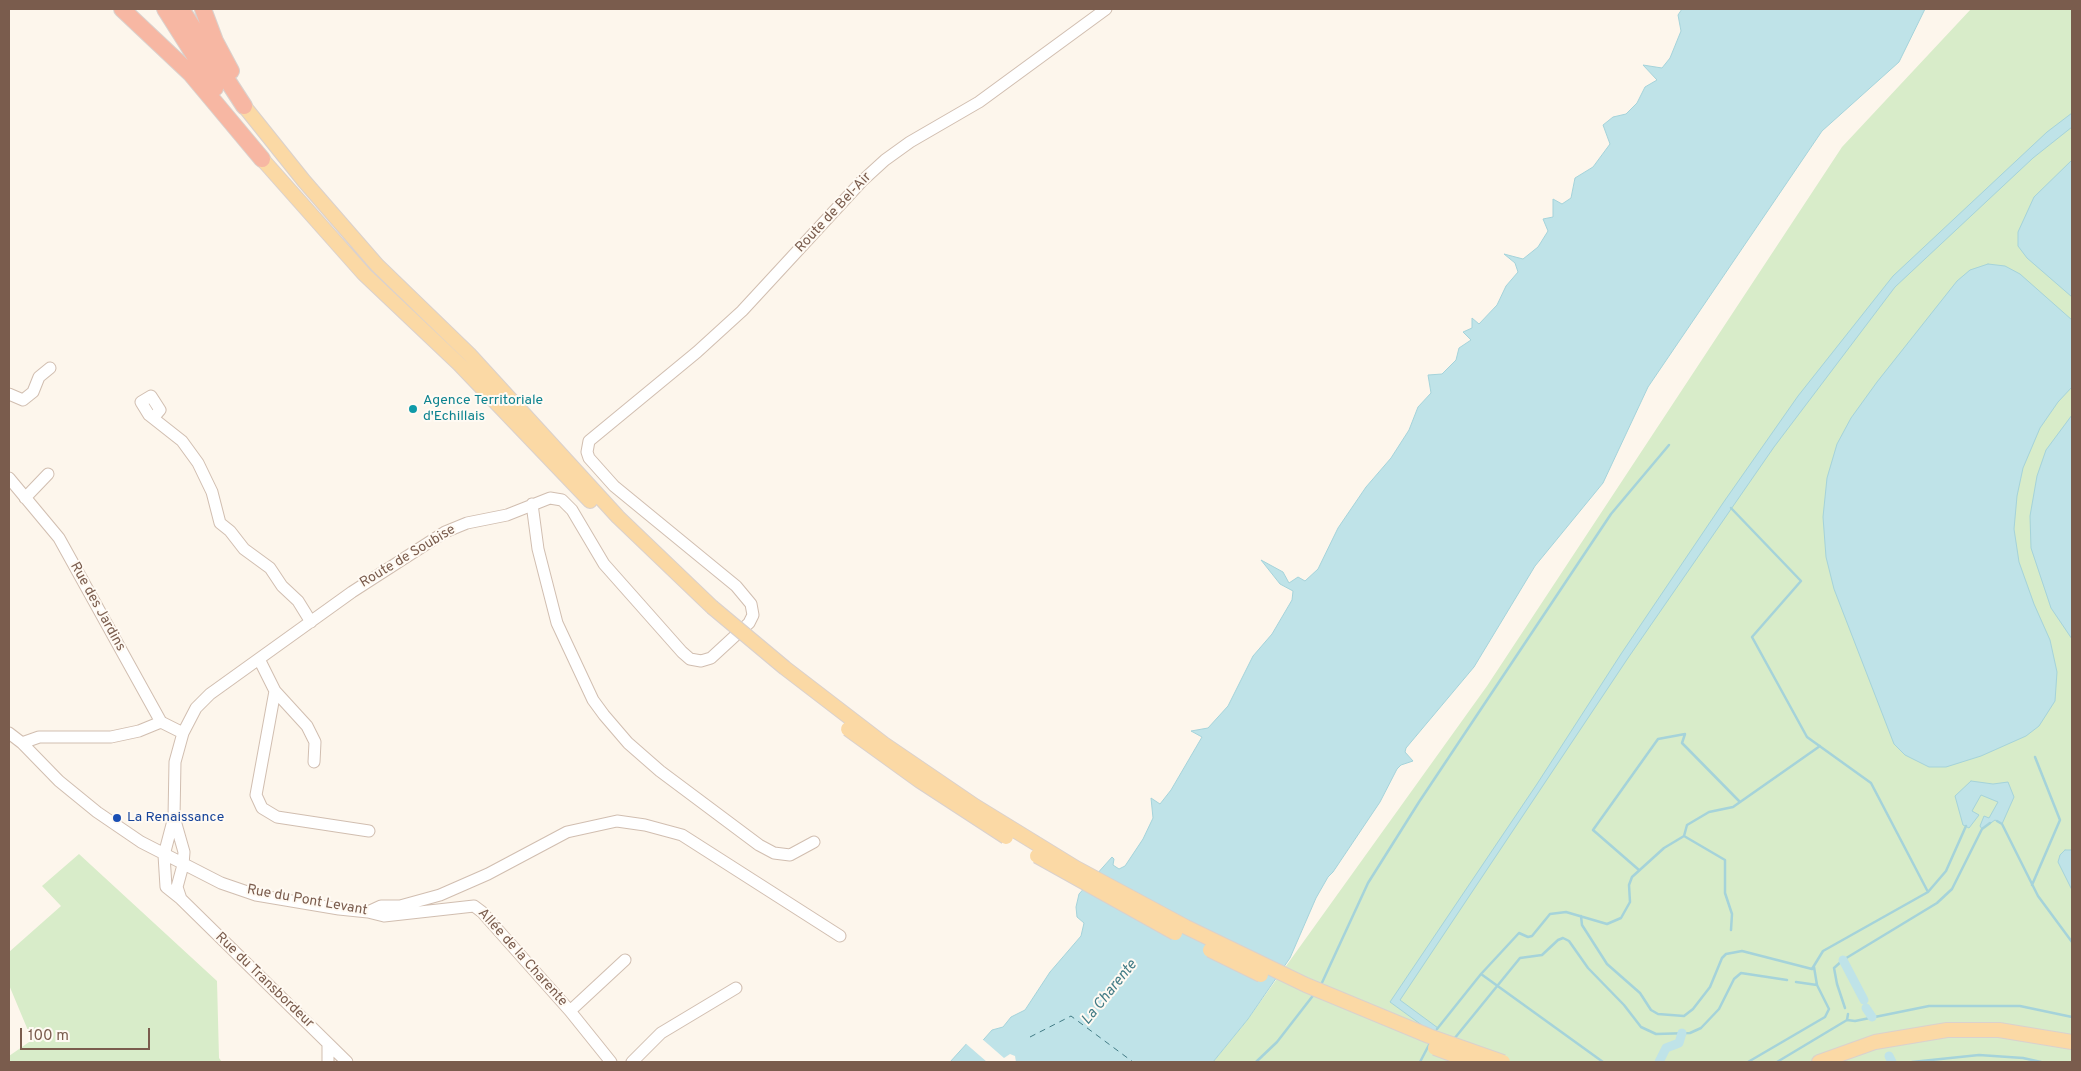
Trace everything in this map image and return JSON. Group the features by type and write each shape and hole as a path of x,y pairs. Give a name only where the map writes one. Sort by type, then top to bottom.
{"highway":[{"path":"122,9 191,74 262,159"},
{"path":"165,9 193,56 262,159"},
{"path":"181,9 244,106"},
{"path":"203,9 221,53 246,96 244,106"}],"main road":[{"path":"244,106 304,181 377,265 469,354 630,529 709,610 884,744 975,806 1076,868 1186,927 1306,985 1429,1036 1503,1062"},
{"path":"262,159 364,274 458,364 607,519 709,610 776,674 880,754 974,817 1075,878 1182,936 1288,987 1369,1022 1473,1062"},
{"path":"1819,1062 1875,1042 1947,1030 1999,1030 2072,1042"}],"street":[{"name":"Route de Bel-Air","path":"587,448 594,435 698,352 742,311 862,181 885,160 930,129 979,102 1106,9"},
{"path":"9,394 23,400 33,392 39,377 50,368"},
{"path":"154,417 182,441 198,463 212,492 220,523 230,531 244,549 270,568 282,586 298,601 311,622"},
{"name":"Route de Soubise","path":"182,733 196,708 210,694 352,592 446,532 467,524 507,515 550,498 565,503 579,521 604,564 657,626 690,659 701,661 712,658 749,623 753,615 752,604 736,586 614,486 589,458 587,448"},
{"path":"25,498 48,474"},
{"name":"Rue des Jardins","path":"9,478 59,538 161,722"},
{"path":"532,504 538,549 556,623 593,700 604,715 628,742 660,771 759,845 774,853 790,855 814,842"},
{"path":"259,658 275,692 307,726 316,742 314,762"},
{"path":"275,692 256,795 262,808 277,817 370,831"},
{"path":"22,743 39,737 111,737 138,731 161,722 182,733"},
{"name":"Rue du Pont Levant","path":"9,733 22,743 59,781 97,812 164,855 220,883 256,895 384,916 474,906"},
{"name":"Rue du Transbordeur","path":"182,733 175,762 174,817 164,855 166,887 181,899 347,1062"},
{"name":"Rue du Transbordeur","path":"174,817 184,852 183,865 176,887 181,899"},
{"path":"368,912 381,906 400,906 440,895 488,874 566,832 616,821 646,825 682,835 840,936"},
{"name":"Allée de la Charente","path":"474,906 482,912 570,1011 611,1062"},
{"name":"Allée de la Charente","path":"570,1011 625,960"},
{"path":"632,1062 661,1033 736,988"},
{"path":"328,1044 328,1062"}],"green space":[{"path":"1971,9 2072,9 2072,1062 1213,1062 1248,1019 1487,686 1842,147"},
{"path":"79,854 217,981 219,1058 222,1062 9,1062 9,1056 32,1040 9,985 9,952 61,906 42,886"}],"water":[{"name":"La Charente","path":"1682,9 1925,9 1899,62 1822,131 1648,387 1603,483 1535,566 1474,667 1406,748 1405,752 1413,761 1401,765 1397,769 1380,802 1328,877 1316,898 1290,958 1248,1019 1213,1062 950,1062 969,1041 977,1047 992,1030 1003,1027 1011,1017 1025,1010 1050,972 1081,936 1084,923 1077,917 1076,907 1079,894 1112,857 1114,859 1113,865 1119,869 1125,866 1143,839 1153,818 1151,798 1160,804 1171,790 1202,737 1191,731 1208,728 1228,706 1253,656 1272,634 1292,600 1293,591 1280,584 1261,560 1283,572 1289,583 1298,577 1305,581 1318,569 1338,528 1366,487 1391,458 1409,430 1418,407 1431,393 1428,375 1442,374 1456,360 1459,348 1471,340 1463,332 1472,328 1472,318 1479,324 1497,305 1506,286 1518,272 1515,263 1504,254 1523,259 1538,247 1548,231 1543,219 1553,217 1553,199 1562,204 1571,198 1575,178 1593,167 1610,144 1603,125 1613,117 1626,114 1637,103 1645,87 1657,80 1643,65 1662,68 1670,58 1681,31 1678,15"},
{"path":"2072,113 2072,127 2033,158 1895,287 1774,447 1628,658 1400,1000 1438,1028 1434,1034 1390,1002 1537,784 1621,654 1798,396 1893,276 2047,132"},
{"path":"2072,160 2072,297 2027,258 2018,246 2018,232 2034,197"},
{"path":"1988,264 2005,266 2020,274 2072,320 2072,387 2058,402 2040,428 2023,468 2017,496 2014,529 2019,562 2034,604 2050,640 2057,672 2055,701 2039,726 2026,736 1981,756 1946,767 1929,767 1905,755 1894,744 1834,589 1826,557 1823,517 1827,478 1837,444 1851,418 1877,382 1957,281 1970,270"},
{"path":"2072,415 2072,639 2051,608 2031,548 2030,516 2037,476 2046,450"},
{"path":"1971,781 1993,784 2008,782 2014,797 2002,824 1995,820 1982,829 1980,826 1984,816 1989,818 1998,802 1981,795 1972,811 1979,815 1969,828 1963,825 1955,796"},
{"path":"2065,850 2072,850 2072,890 2058,862 2060,855"}],"pier":[{"path":"981,1038 1004,1058 1010,1054 1015,1056 1016,1062 987,1062 964,1042 969,1039 976,1044"}],"waterway":[{"path":"1320,987 1368,883 1419,802 1611,514 1669,445"},
{"path":"1731,508 1801,581 1752,637 1807,737 1871,783 1928,892"},
{"path":"1639,870 1593,830 1658,739 1685,734 1682,743 1740,802"},
{"path":"1684,836 1687,825 1709,812 1733,807 1820,746"},
{"path":"2032,885 2060,820 2035,757"},
{"path":"1997,821 2002,824 2038,896 2072,942"},
{"path":"1845,1008 1834,968 1843,960 1937,903 1952,889 1982,829 1990,823"},
{"path":"1581,916 1582,925 1607,964 1640,993 1651,1010 1658,1014 1684,1016 1693,1009 1710,987 1722,958 1726,954 1742,951 1812,969 1823,951 1928,892 1946,871 1966,826"},
{"path":"1481,974 1519,933 1528,937 1532,936 1550,914 1566,912 1607,924 1621,918 1630,902 1629,885 1632,877 1664,848 1684,836 1725,860 1725,893 1732,914 1731,930"},
{"path":"1454,1039 1520,958 1542,955 1558,940 1563,938 1569,941 1588,968 1624,1005 1641,1027 1656,1034 1690,1033 1701,1028 1719,1009 1734,979 1741,973 1787,980"},
{"path":"1843,960 1864,1000"},
{"path":"1748,1062 1825,1017 1829,1009 1817,985 1814,967"},
{"path":"1437,1029 1481,974 1603,1062"},
{"path":"1796,982 1817,985"},
{"path":"1256,1062 1277,1042 1315,993"},
{"path":"1848,1014 1847,1020 1855,1021 1929,1006 2020,1006 2072,1017"},
{"path":"1866,1008 1872,1017"},
{"path":"1777,1062 1847,1020"},
{"path":"1659,1062 1666,1048 1679,1043 1682,1033"},
{"path":"1420,1062 1431,1041"},
{"path":"1912,1062 1979,1055 2023,1058 2041,1062"},
{"path":"1889,1056 1892,1062"}],"ferry route":[{"path":"1030,1037 1071,1016 1133,1062"}],"place":[{"name":"Agence Territoriale d'Echillais","path":"413,409"},
{"name":"La Renaissance","path":"117,818"}]}
